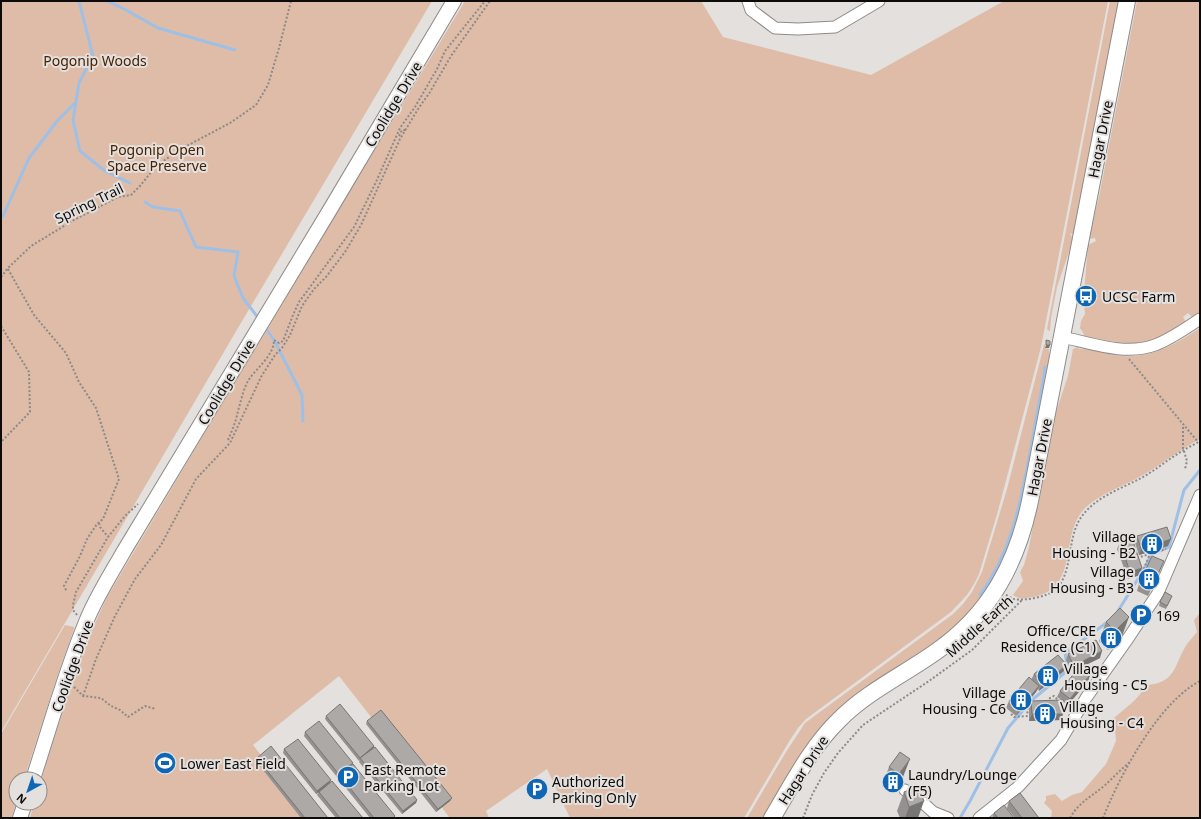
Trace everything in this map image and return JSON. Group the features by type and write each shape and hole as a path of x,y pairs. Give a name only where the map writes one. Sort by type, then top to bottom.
{"main road":[{"name":"Hagar Drive","path":"772,818 814,749 824,736 841,718 862,700 937,652 963,630 989,601 1015,553 1024,528 1127,1"}],"street":[{"name":"Coolidge Drive","path":"36,771 86,621 102,589 454,1"},
{"path":"748,1 751,10 775,28 798,30 835,27 879,1"},
{"path":"1062,337 1117,349 1138,349 1155,346 1200,319"},
{"path":"979,818 1018,787 1061,740 1086,698 1158,593 1200,495"},
{"path":"905,790 933,812 948,818"}],"path":[{"name":"Spring Trail","path":"1,277 8,268 31,246 74,220 118,197 130,195 140,186 156,166 181,149 230,123 256,105 268,85 280,48 291,1"},
{"path":"228,440 243,392 249,380 272,349 274,340 279,343 283,341 299,302 354,227 400,128 415,107 437,69 445,51 484,1"},
{"path":"83,696 96,659 115,616 135,579 160,545 196,479 230,443 261,377 274,356 282,348 290,335 302,306 314,288 326,277 345,252 361,225 400,139 451,56 490,1"},
{"path":"399,136 402,130 406,130"},
{"path":"8,268 34,315 66,353 79,382 96,408 119,479 103,519 97,524 87,539 64,586 67,592"},
{"path":"1,326 29,372 30,412 1,442"},
{"path":"1012,598 1022,600 1039,597 1055,590 1060,584 1065,571 1075,529 1085,512 1102,497 1144,476 1199,442 1127,358"},
{"path":"1183,425 1184,450 1187,461 1185,469"},
{"path":"86,621 73,610 76,592 108,537 125,516 139,503"},
{"path":"99,523 100,527 108,537"},
{"path":"1136,552 1137,558 1169,548 1177,551"},
{"path":"1139,564 1141,570 1143,571 1150,554"},
{"name":"Middle Earth","path":"803,818 812,795 824,773 838,753 863,725 972,650 1022,600"},
{"path":"65,681 72,685 83,696 101,698 110,706 120,710 128,716 145,706 156,709"},
{"path":"1103,818 1112,797 1132,760 1170,704 1185,691 1200,682"},
{"path":"1061,704 1049,705 1049,700 1054,696 1061,704 1064,708 1062,718"},
{"path":"1011,714 1014,717 1027,716 1028,707 1035,706"},
{"path":"1070,818 1089,797 1102,788 1132,760"}],"green space":[{"name":"Pogonip Open Space Preserve","path":"1,1 432,1 1,732"},
{"path":"465,1 701,1 723,37 871,75 1004,1 1108,1 1041,347 998,511 979,574 967,595 951,612 806,719 790,740 744,818 570,818 547,769 486,811 489,818 450,818 339,676 253,745 310,818 30,818 32,811 48,811 48,771 44,771 78,666 107,597 270,323"},
{"path":"1110,1 1119,1 1074,235 1070,233 1073,240 1057,287 1049,331 1047,329"},
{"path":"1137,1 1200,1 1200,313 1193,318 1188,313 1183,317 1186,322 1152,340 1123,343 1083,336 1084,334 1080,328 1081,321 1085,314 1084,303 1086,303 1086,301 1089,302 1090,297 1086,296 1086,293 1084,293 1088,245 1096,241 1095,238 1089,239 1099,197"},
{"path":"1200,328 1200,439 1148,472 1105,494 1085,508 1077,519 1072,532 1067,560 1058,583 1048,592 1033,597 1021,598 1013,595 1023,581 1020,572 1024,565 1029,547 1054,418 1068,376 1073,349 1078,347 1079,349 1122,356 1144,355 1163,349"},
{"path":"1045,344 1045,348 1049,349 1049,365 1020,510 1015,530 1008,548 992,581 970,611 941,639 821,729 805,750 764,818 747,818 805,723 953,614 972,592 982,572 1007,489"},
{"path":"1200,613 1200,818 1051,818 1052,811 1044,803 1046,796 1055,794 1062,801 1072,795 1082,792 1106,764 1116,741 1114,718 1134,701 1148,685 1157,683 1170,676 1187,644 1197,632 1194,620"},
{"path":"65,625 74,627 27,771 8,771 8,811 14,811 11,818 1,818 1,734"}],"building":[{"path":"1088,292 1091,293 1090,298 1087,297"},
{"path":"1046,340 1050,341 1050,345 1046,345"},
{"path":"1167,527 1171,539 1141,549 1137,536"},
{"path":"1132,538 1142,568 1130,572 1120,542"},
{"name":"Village Housing - B3","path":"1152,556 1164,561 1151,589 1139,584"},
{"path":"1165,592 1172,596 1167,606 1160,602"},
{"path":"1120,608 1129,617 1115,631 1106,622"},
{"path":"1096,640 1102,651 1074,666 1068,654"},
{"path":"1058,655 1067,665 1042,684 1034,674"},
{"path":"1080,666 1090,675 1070,699 1060,691"},
{"name":"Village Housing - C6","path":"1029,677 1039,686 1019,710 1009,701"},
{"path":"1063,700 1063,714 1032,714 1031,701"},
{"path":"340,704 374,746 360,758 326,716"},
{"path":"381,710 452,798 438,809 367,721"},
{"path":"319,721 353,763 345,769 353,764 395,816 393,818 374,818 305,732"},
{"path":"298,739 331,780 317,791 284,749"},
{"path":"271,746 328,818 305,818 257,758"},
{"path":"375,747 417,800 403,811 360,758"},
{"path":"900,752 910,759 899,774 889,767"},
{"path":"332,781 363,818 340,818 319,792"},
{"path":"918,786 924,801 909,807 904,792"},
{"path":"1020,793 1039,818 1022,818 1009,801"},
{"path":"1004,805 1014,818 998,818 994,813"}],"waterway":[{"path":"79,1 93,56 79,83 73,120 80,151 105,171 130,183"},
{"path":"107,1 158,28 235,50"},
{"path":"3,216 29,158 58,120 75,103"},
{"path":"145,202 153,207 180,211 196,247 238,252 234,276 243,298 259,319"},
{"path":"264,326 274,340 302,395 303,421"},
{"path":"980,595 999,563 1012,530 1022,494 1045,367"},
{"path":"1118,611 1152,554 1169,547 1184,490 1200,470"},
{"path":"960,818 1008,728 1032,700 1068,670 1065,653 1109,621"}],"place":[{"name":"UCSC Farm","path":"1086,296"},
{"name":"Village Housing - B2","path":"1152,544"},
{"name":"Village Housing - B3","path":"1149,579"},
{"name":"169","path":"1141,615"},
{"name":"Office/CRE Residence (C1)","path":"1111,638"},
{"name":"Village Housing - C5","path":"1048,676"},
{"name":"Village Housing - C6","path":"1021,700"},
{"name":"Village Housing - C4","path":"1045,714"},
{"name":"Lower East Field","path":"165,763"},
{"name":"East Remote Parking Lot","path":"348,777"},
{"name":"Laundry/Lounge (F5)","path":"893,782"},
{"name":"Authorized Parking Only","path":"537,789"}],"park label":[{"name":"Pogonip Woods","path":"95,60"}]}
